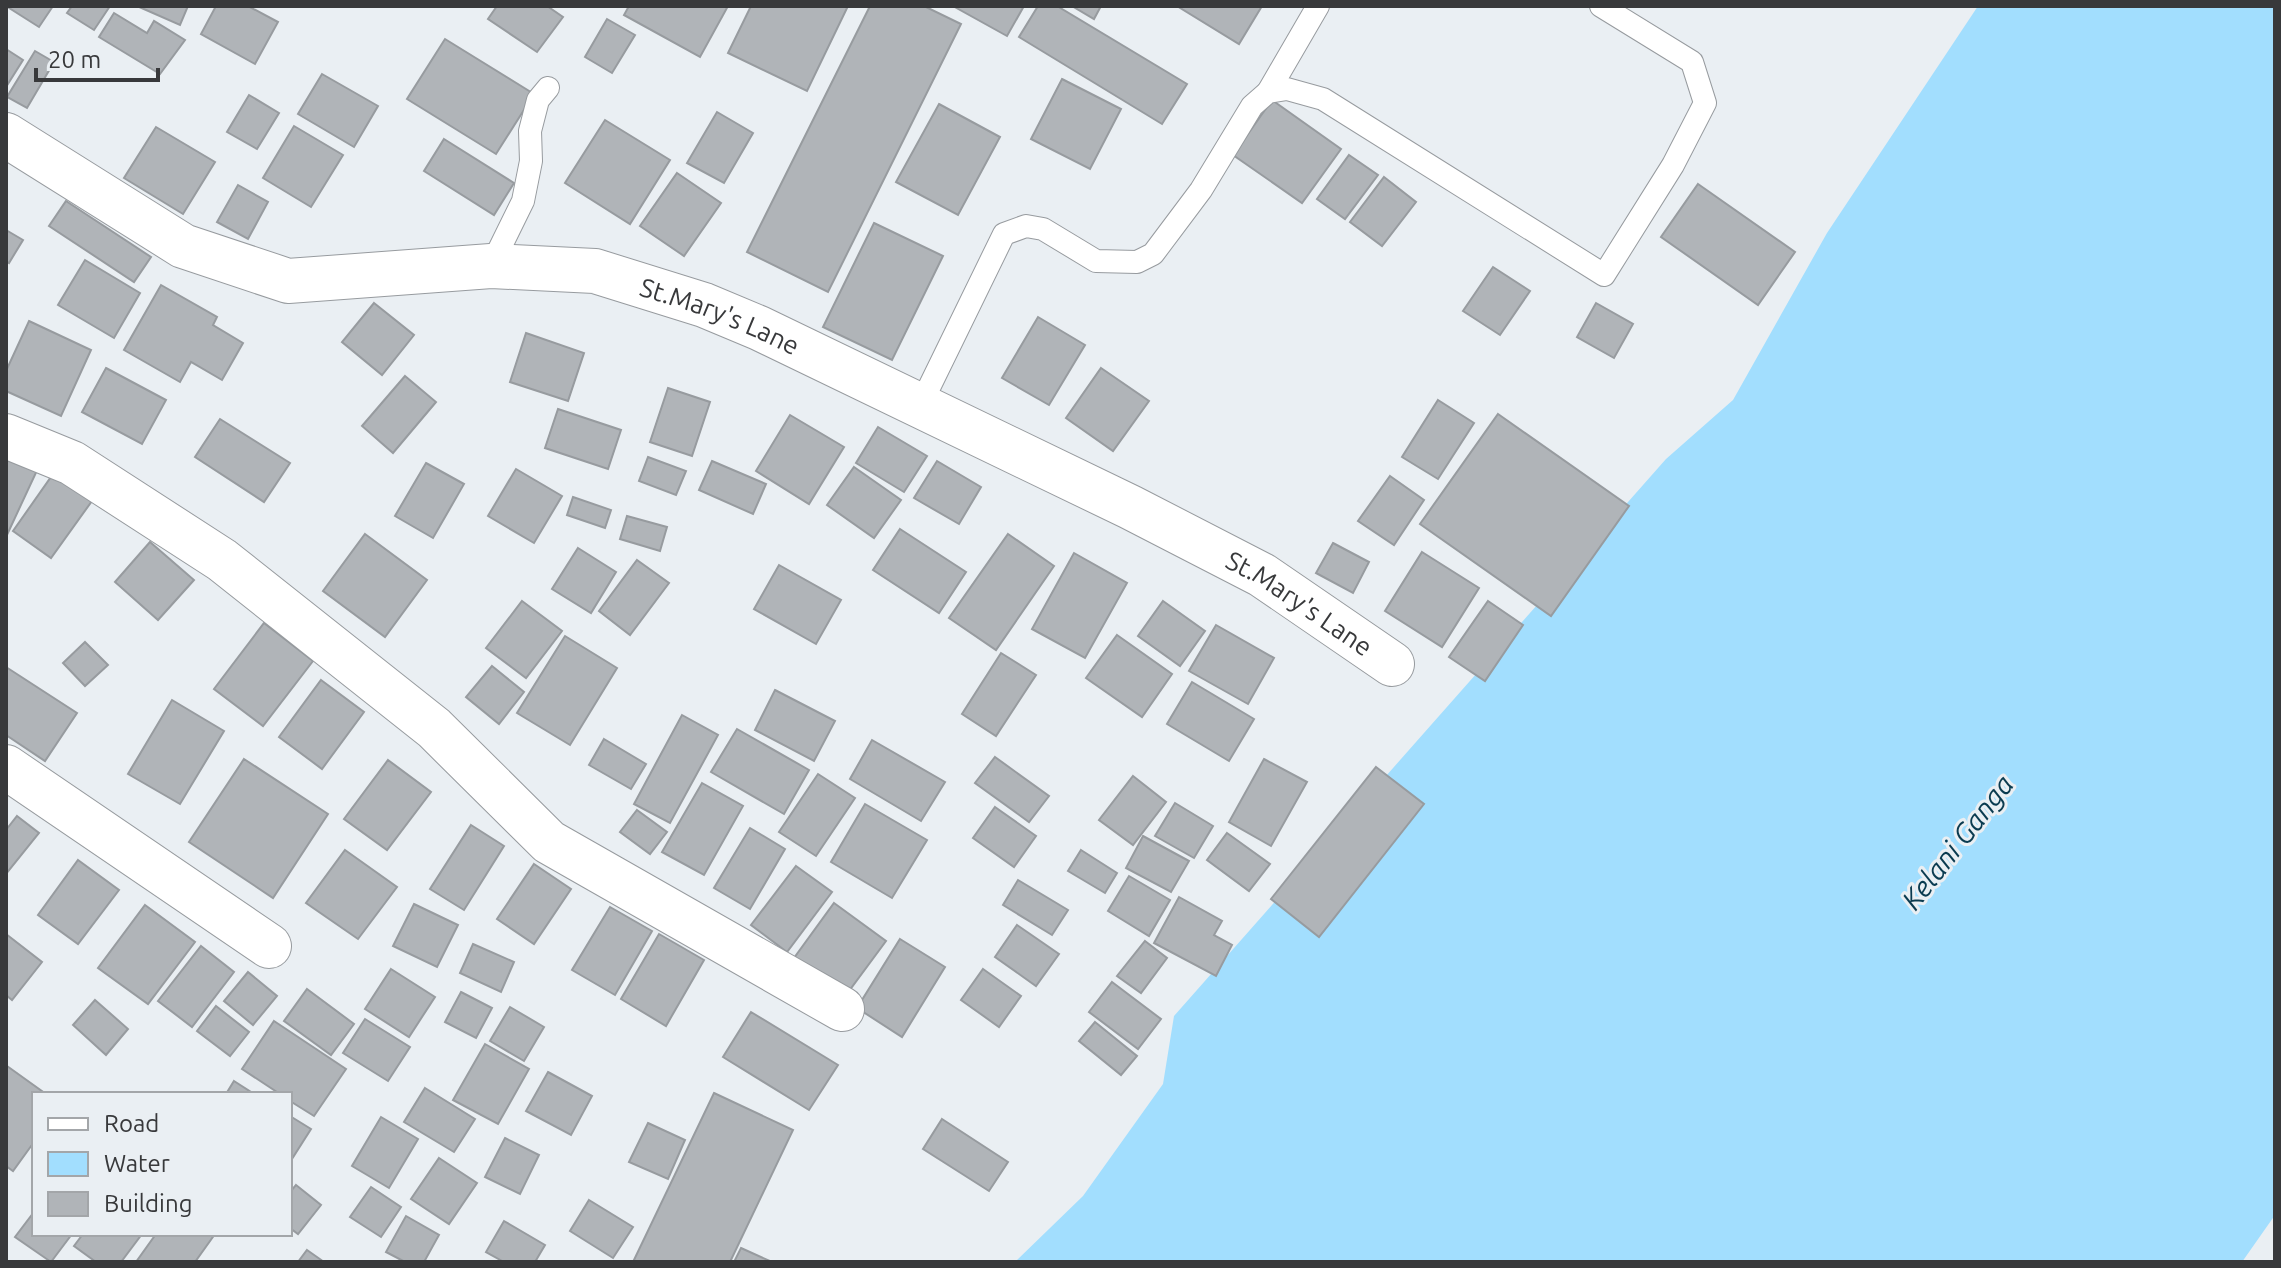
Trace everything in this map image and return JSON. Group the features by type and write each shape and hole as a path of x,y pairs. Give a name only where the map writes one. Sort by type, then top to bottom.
{"street":[{"name":"St.Mary's Lane","path":"6,135 183,246 288,281 491,266 595,271 704,305 759,328 1130,507 1262,575 1392,664"},
{"path":"6,436 72,463 222,560 434,728 549,842 842,1009"},
{"path":"6,767 269,946"}],"lane":[{"path":"920,406 1004,234 1026,226 1043,229 1096,261 1137,262 1153,254 1201,190 1252,106 1268,92 1318,6"},
{"path":"1268,92 1287,89 1323,99 1604,275 1673,165 1705,103 1692,62 1601,6"},
{"path":"491,266 523,201 531,161 530,131 538,100 548,88"}],"water":[{"name":"Kelani Ganga","path":"1978,6 2275,6 2275,1215 2242,1262 1015,1262 1083,1196 1163,1084 1174,1016 1666,459 1733,400 1827,233"}],"building":[{"path":"6,6 53,6 39,27"},
{"path":"72,6 110,6 94,30 67,13"},
{"path":"137,6 188,6 180,25"},
{"path":"216,6 248,6 278,22 255,64 201,34"},
{"path":"497,6 547,6 563,17 537,52 488,19"},
{"path":"629,6 728,6 700,57 624,15"},
{"path":"751,6 848,6 807,91 728,53"},
{"path":"870,6 924,6 961,24 828,292 747,252"},
{"path":"953,6 1024,6 1007,36"},
{"path":"1038,6 1057,6 1187,84 1162,124 1019,37"},
{"path":"1072,6 1101,6 1094,19"},
{"path":"1177,6 1262,6 1239,44"},
{"path":"114,13 147,33 154,21 185,40 160,74 99,37"},
{"path":"607,19 635,35 612,73 585,57"},
{"path":"445,39 534,94 496,154 407,99"},
{"path":"6,49 23,60 6,87"},
{"path":"35,51 54,62 27,108 7,97"},
{"path":"322,74 378,106 354,147 298,114"},
{"path":"1062,79 1121,109 1090,169 1031,139"},
{"path":"249,95 279,113 257,149 227,132"},
{"path":"1272,100 1341,149 1302,203 1233,155"},
{"path":"939,104 1000,137 958,215 896,182"},
{"path":"717,112 753,133 724,183 687,163"},
{"path":"605,120 670,160 630,224 565,183"},
{"path":"294,126 343,155 311,207 263,178"},
{"path":"156,127 215,162 183,214 124,178"},
{"path":"444,139 514,183 494,215 424,171"},
{"path":"1349,155 1378,175 1345,219 1317,199"},
{"path":"677,173 721,203 684,256 640,226"},
{"path":"1384,177 1416,202 1382,246 1350,222"},
{"path":"1698,184 1795,252 1758,305 1661,237"},
{"path":"238,185 268,202 248,239 217,222"},
{"path":"66,201 151,257 134,282 49,226"},
{"path":"874,223 943,256 892,360 823,327"},
{"path":"6,230 23,240 9,263 6,261"},
{"path":"85,260 140,293 114,338 58,305"},
{"path":"1493,267 1530,291 1500,335 1463,311"},
{"path":"161,285 217,317 213,325 243,343 222,380 191,362 180,382 124,350"},
{"path":"374,303 414,335 382,375 342,342"},
{"path":"1596,303 1633,324 1614,358 1577,337"},
{"path":"1038,317 1085,345 1049,405 1002,378"},
{"path":"29,321 91,350 61,416 6,391 6,371"},
{"path":"526,333 584,353 568,401 510,382"},
{"path":"106,368 166,400 142,444 82,412"},
{"path":"1101,368 1149,401 1113,451 1066,418"},
{"path":"405,376 436,402 393,453 362,426"},
{"path":"668,388 710,402 692,456 650,442"},
{"path":"1438,400 1474,423 1438,479 1402,457"},
{"path":"558,409 621,430 608,469 545,448"},
{"path":"1498,414 1629,506 1551,616 1420,524"},
{"path":"790,415 844,447 809,504 756,471"},
{"path":"220,419 290,463 264,502 195,457"},
{"path":"878,427 927,456 904,492 856,463"},
{"path":"6,448 40,464 6,537"},
{"path":"648,457 686,471 676,495 639,481"},
{"path":"712,461 766,484 753,514 699,490"},
{"path":"937,461 981,487 959,524 914,498"},
{"path":"426,463 464,484 433,538 395,516"},
{"path":"58,467 97,494 51,558 13,531"},
{"path":"854,467 901,500 874,538 827,505"},
{"path":"516,469 562,496 534,543 488,516"},
{"path":"1390,476 1424,500 1394,545 1358,521"},
{"path":"573,497 611,510 605,528 567,515"},
{"path":"627,516 667,527 660,551 620,539"},
{"path":"900,529 966,572 939,613 873,570"},
{"path":"365,534 427,580 385,637 323,591"},
{"path":"1008,534 1054,566 996,650 949,618"},
{"path":"150,542 194,580 158,620 115,582"},
{"path":"1333,543 1369,562 1353,593 1316,573"},
{"path":"578,548 616,572 591,613 552,589"},
{"path":"1422,552 1479,588 1442,647 1385,611"},
{"path":"1074,553 1127,583 1085,658 1032,629"},
{"path":"637,560 669,583 630,635 599,611"},
{"path":"779,565 841,600 816,644 754,609"},
{"path":"522,601 562,631 526,678 486,648"},
{"path":"1163,601 1205,631 1180,666 1138,636"},
{"path":"1488,601 1523,625 1485,681 1449,657"},
{"path":"264,623 313,661 263,726 214,689"},
{"path":"1216,625 1274,658 1248,704 1189,671"},
{"path":"1117,635 1172,674 1142,717 1086,678"},
{"path":"565,636 617,668 570,745 517,713"},
{"path":"85,642 108,665 85,686 63,663"},
{"path":"1001,653 1036,675 996,736 962,714"},
{"path":"492,666 524,692 499,724 466,697"},
{"path":"6,667 77,713 45,761 6,735"},
{"path":"321,680 364,712 322,769 279,737"},
{"path":"1192,682 1254,719 1229,761 1167,724"},
{"path":"775,690 835,721 814,761 755,730"},
{"path":"172,700 224,731 180,804 128,774"},
{"path":"682,715 718,735 670,823 634,804"},
{"path":"737,729 809,770 784,814 711,772"},
{"path":"604,739 646,764 631,789 589,765"},
{"path":"872,740 945,782 921,821 850,779"},
{"path":"995,757 1049,796 1029,822 975,783"},
{"path":"244,759 328,814 273,898 189,842"},
{"path":"1264,759 1307,782 1271,846 1229,822"},
{"path":"388,760 431,792 387,850 344,819"},
{"path":"1376,767 1424,804 1319,937 1271,899"},
{"path":"818,774 855,798 816,856 779,832"},
{"path":"1133,776 1166,802 1133,845 1099,820"},
{"path":"702,783 743,806 704,875 662,852"},
{"path":"1175,803 1213,826 1194,858 1155,836"},
{"path":"865,804 927,840 892,898 831,862"},
{"path":"995,807 1036,836 1014,867 973,838"},
{"path":"637,810 667,832 650,854 620,832"},
{"path":"17,816 39,833 6,874 6,830"},
{"path":"471,825 504,846 464,910 430,889"},
{"path":"750,828 785,849 750,909 714,888"},
{"path":"1227,833 1270,864 1249,891 1207,860"},
{"path":"1143,836 1189,861 1171,892 1126,868"},
{"path":"345,850 397,887 358,939 306,903"},
{"path":"1081,850 1117,873 1105,893 1068,871"},
{"path":"78,860 119,890 78,944 38,915"},
{"path":"534,864 571,889 534,944 497,919"},
{"path":"796,866 832,892 787,952 751,925"},
{"path":"1129,876 1170,900 1149,936 1108,911"},
{"path":"1018,880 1068,910 1052,935 1003,905"},
{"path":"1179,897 1222,921 1214,935 1232,945 1216,976 1154,943"},
{"path":"834,903 886,941 846,995 794,958"},
{"path":"414,904 458,925 437,967 393,946"},
{"path":"145,905 195,942 148,1004 98,968"},
{"path":"610,907 652,931 615,995 572,970"},
{"path":"1017,925 1059,954 1036,986 995,957"},
{"path":"6,934 42,962 12,1000 6,995"},
{"path":"659,934 704,960 666,1026 621,999"},
{"path":"900,939 945,967 902,1037 857,1008"},
{"path":"1145,941 1167,958 1141,993 1117,976"},
{"path":"473,944 514,962 501,992 460,973"},
{"path":"201,946 234,972 192,1027 158,1001"},
{"path":"391,969 435,997 409,1037 365,1009"},
{"path":"983,969 1021,996 999,1027 961,1000"},
{"path":"248,972 277,996 253,1025 224,1001"},
{"path":"1112,982 1161,1019 1138,1049 1089,1012"},
{"path":"307,989 354,1024 331,1055 284,1021"},
{"path":"461,992 492,1008 476,1038 445,1022"},
{"path":"95,1000 128,1029 106,1055 73,1025"},
{"path":"216,1006 249,1032 230,1056 197,1031"},
{"path":"510,1007 544,1027 524,1061 490,1041"},
{"path":"751,1012 838,1065 809,1110 723,1057"},
{"path":"365,1019 410,1047 388,1081 343,1053"},
{"path":"274,1021 346,1069 314,1116 292,1102 292,1092 277,1092 242,1069"},
{"path":"1095,1022 1137,1056 1121,1075 1079,1041"},
{"path":"485,1044 529,1069 498,1124 453,1100"},
{"path":"7,1066 43,1092 32,1092 32,1145 13,1171 6,1166"},
{"path":"548,1072 592,1096 571,1135 526,1111"},
{"path":"234,1081 251,1092 227,1092"},
{"path":"425,1088 475,1119 454,1152 404,1122"},
{"path":"714,1093 793,1130 730,1262 633,1262"},
{"path":"292,1117 311,1129 292,1159"},
{"path":"381,1117 418,1139 389,1188 352,1166"},
{"path":"942,1119 1008,1162 989,1191 923,1149"},
{"path":"648,1123 685,1140 668,1179 629,1162"},
{"path":"505,1138 539,1155 520,1194 485,1177"},
{"path":"439,1158 477,1183 449,1224 411,1199"},
{"path":"296,1185 321,1205 298,1234 292,1230 292,1190"},
{"path":"371,1187 401,1207 381,1237 350,1217"},
{"path":"589,1200 633,1227 613,1258 570,1231"},
{"path":"32,1215 32,1236 70,1236 51,1262 15,1237"},
{"path":"406,1216 439,1235 424,1262 405,1262 386,1252"},
{"path":"504,1221 545,1245 535,1262 504,1262 486,1252"},
{"path":"82,1236 140,1236 121,1262 96,1262 74,1246"},
{"path":"155,1236 214,1236 195,1262 136,1262"},
{"path":"741,1248 772,1262 734,1262"},
{"path":"307,1250 324,1262 298,1262"}]}
